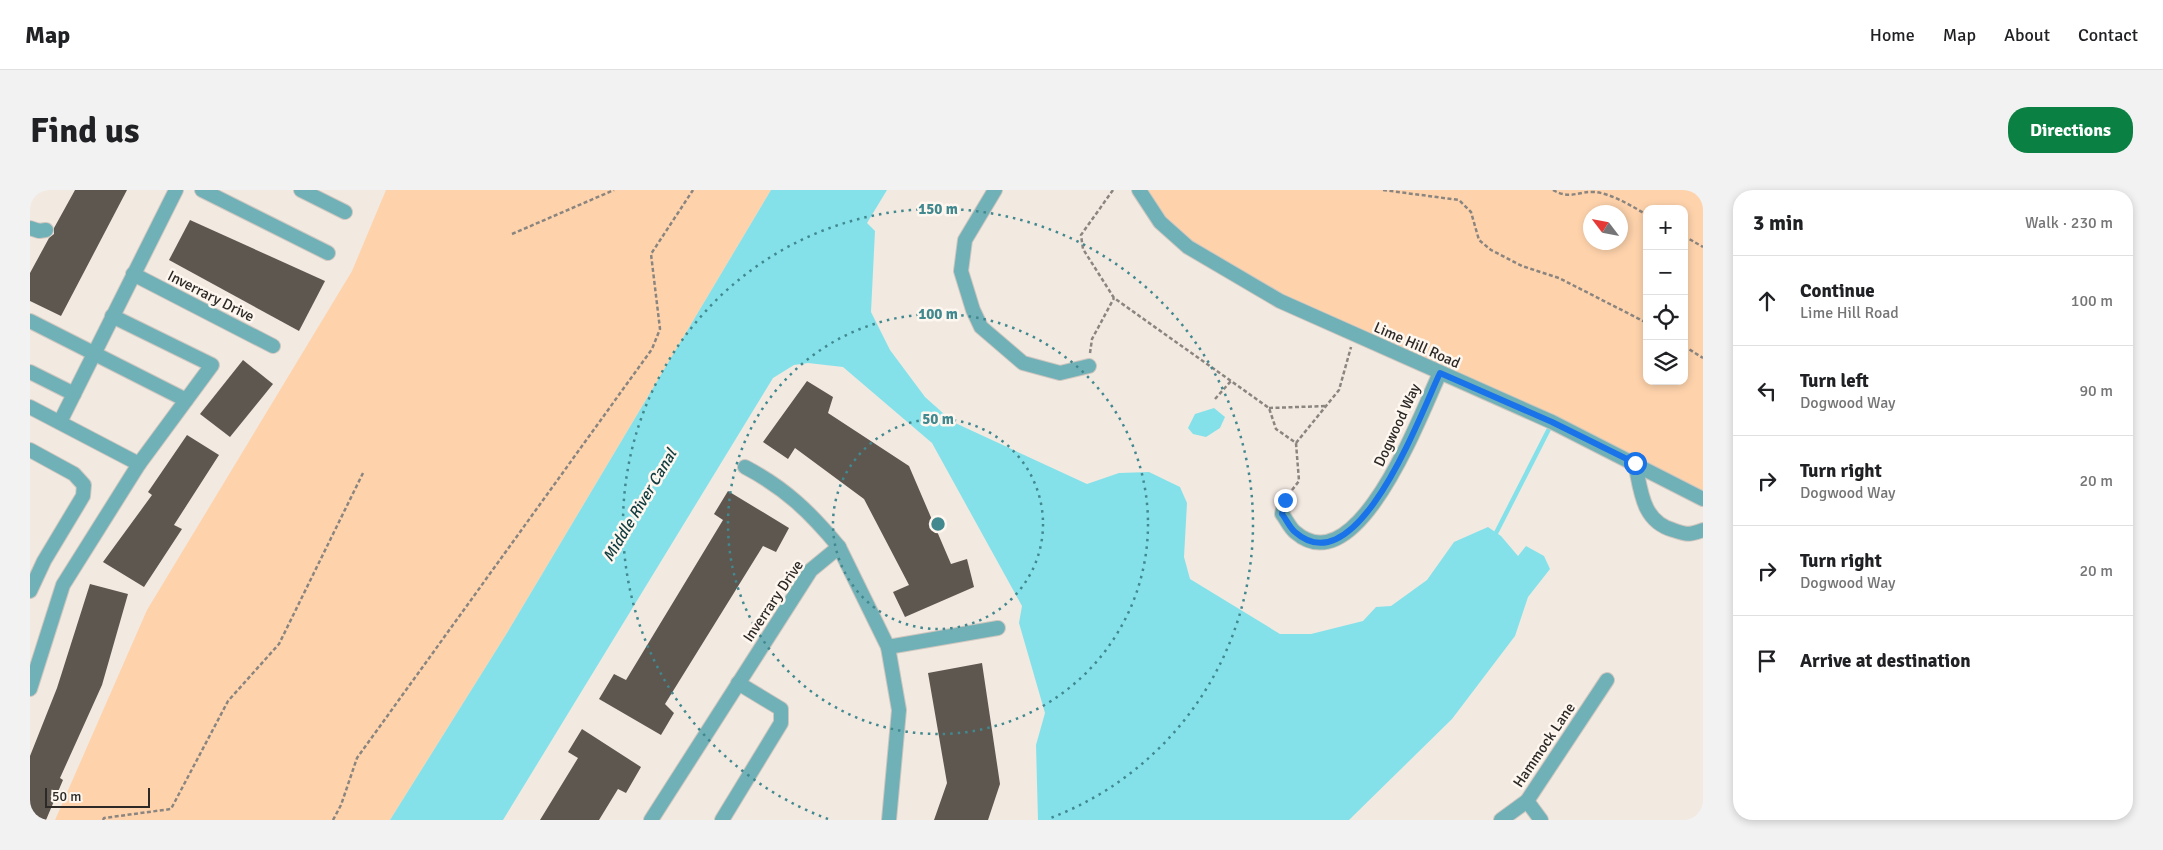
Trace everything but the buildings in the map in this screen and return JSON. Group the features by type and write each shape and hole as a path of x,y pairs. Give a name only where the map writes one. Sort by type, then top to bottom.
{"street":[{"path":"60,422 176,190"},
{"path":"202,190 328,253"},
{"path":"300,190 345,212"},
{"path":"994,190 965,240 961,271 973,310 982,328 1023,363 1060,373 1089,366"},
{"name":"Lime Hill Road","path":"1140,190 1160,222 1188,248 1280,301 1552,422 1703,499"},
{"path":"30,228 39,231 46,230"},
{"name":"Inverrary Drive","path":"134,274 273,346"},
{"path":"30,689 63,585 139,464 212,365 112,316"},
{"path":"30,321 186,400"},
{"path":"30,372 74,394"},
{"name":"Dogwood Way","path":"1285,500 1282,514 1295,532 1314,542 1338,540 1363,517 1399,465 1440,373"},
{"path":"30,407 139,464"},
{"path":"30,450 74,474 84,485 83,496 31,584"},
{"path":"1635,463 1645,507 1660,526 1688,535 1703,530"},
{"path":"745,467 771,481 797,500 839,547 888,647 899,710 889,820"},
{"name":"Inverrary Drive","path":"651,820 811,570 839,547"},
{"path":"888,647 998,628"},
{"name":"Hammock Lane","path":"1502,820 1527,801 1607,680"},
{"path":"722,820 781,723 781,709 738,683"},
{"path":"1527,801 1541,820"}],"path":[{"path":"512,234 614,190"},
{"path":"332,820 341,805 357,758 652,349 660,329 652,254 693,190"},
{"path":"1113,190 1081,235 1083,249 1114,298 1269,408 1276,429 1296,443"},
{"path":"1383,190 1460,200 1471,212 1479,240 1491,250 1522,266 1559,278 1643,321"},
{"path":"1553,190 1563,196 1596,192 1629,204 1643,212"},
{"path":"1688,238 1703,247"},
{"path":"1089,366 1092,339 1114,298"},
{"path":"1285,500 1299,481 1296,443 1339,390 1355,334"},
{"path":"1688,349 1703,358"},
{"path":"1215,399 1231,381"},
{"path":"1269,408 1326,406"},
{"path":"103,820 104,818 171,809 228,701 279,644 364,471"}],"shaded area":[{"path":"386,190 771,190 507,633 390,820 55,820 147,610 352,271"},
{"path":"1139,190 1703,190 1703,499 1440,373 1188,247"}],"water":[{"name":"Middle River Canal","path":"771,190 887,190 867,223 875,231 871,312 890,350 925,397 953,422 1087,484 1119,473 1149,472 1180,487 1187,503 1184,557 1190,579 1280,634 1311,634 1363,621 1376,607 1391,606 1427,580 1454,542 1488,527 1501,536 1518,556 1526,546 1544,556 1550,569 1528,597 1515,636 1452,719 1349,820 1038,820 1036,745 1045,713 1019,623 1022,606 932,443 843,367 808,363 794,365 773,378 503,820 390,820 507,633"},
{"path":"1214,408 1225,417 1220,428 1206,437 1193,434 1188,428 1195,414"}],"waterway":[{"path":"1496,533 1551,425"}],"route":[{"path":"1285,500 1282,514 1295,532 1314,542 1338,540 1363,517 1399,465 1440,373 1552,422 1635,463"}]}
